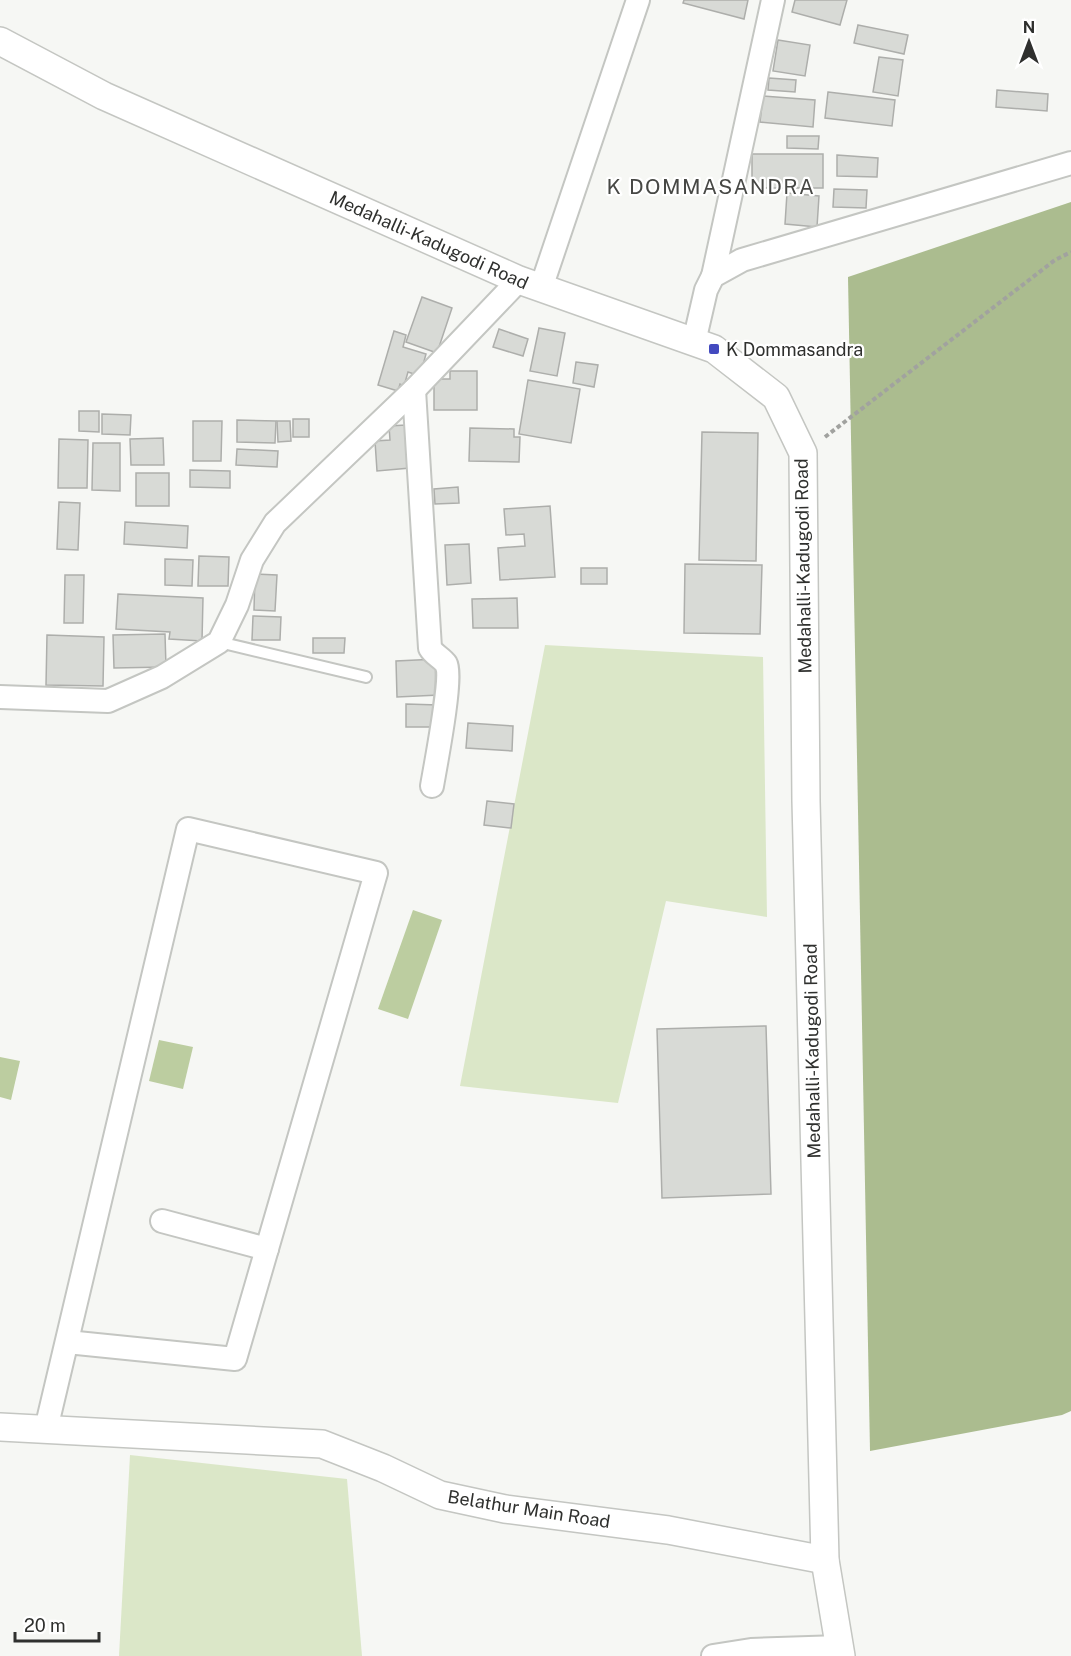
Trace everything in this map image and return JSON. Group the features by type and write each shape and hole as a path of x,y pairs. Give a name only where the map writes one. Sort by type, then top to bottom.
{"street":[{"path":"0,697 108,701 162,677 219,642 237,605 252,560 275,523 414,390 530,284 638,0"},
{"path":"694,342 706,290 713,276 772,0"},
{"name":"Medahalli-Kadugodi Road","path":"0,41 104,96 530,284 714,349 776,397 803,453 806,801 825,1560"},
{"path":"713,276 742,260 1071,163"},
{"path":"414,390 430,648 446,663 448,670 446,702 432,786"},
{"path":"46,1429 66,1342 188,829 376,873 236,1359 66,1342"},
{"path":"162,1221 267,1249"},
{"name":"Belathur Main Road","path":"0,1426 322,1444 383,1468 440,1495 505,1509 668,1530 825,1560"},
{"path":"713,1656 841,1651 825,1560"}],"lane":[{"path":"219,642 366,677"}],"path":[{"path":"803,453 1055,260 1071,252"}],"shaded area":[{"path":"1071,202 1071,1411 1062,1415 870,1451 848,277"},
{"path":"545,645 763,657 767,917 666,901 618,1103 460,1086"},
{"path":"413,910 442,920 408,1019 378,1009"},
{"path":"159,1040 193,1047 183,1089 149,1081"},
{"path":"0,1057 20,1061 11,1100 0,1097"},
{"path":"130,1455 347,1479 362,1656 119,1656"}],"building":[{"path":"684,0 748,0 744,19 683,3"},
{"path":"795,0 847,0 840,25 792,12"},
{"path":"858,25 908,35 904,54 854,43"},
{"path":"778,40 810,45 805,76 773,71"},
{"path":"879,57 903,60 898,96 873,92"},
{"path":"769,78 796,80 795,92 768,90"},
{"path":"997,90 1048,94 1047,111 996,107"},
{"path":"828,92 895,100 892,126 825,118"},
{"path":"763,96 815,100 813,127 760,122"},
{"path":"787,136 819,136 818,149 787,148"},
{"path":"752,154 823,154 823,188 752,188"},
{"path":"837,155 878,158 877,177 837,176"},
{"path":"834,189 867,190 866,208 833,207"},
{"path":"787,193 819,196 817,227 785,224"},
{"path":"422,297 452,308 437,353 406,342"},
{"path":"539,328 565,333 557,376 530,371"},
{"path":"499,329 528,339 523,356 493,347"},
{"path":"394,331 406,335 403,347 426,354 420,376 408,372 404,386 400,384 398,391 378,385"},
{"path":"576,362 598,365 594,387 573,383"},
{"path":"450,371 477,371 477,410 434,410 434,379 450,379"},
{"path":"528,380 580,389 571,443 519,434"},
{"path":"79,411 99,411 99,432 79,431"},
{"path":"102,414 131,415 130,435 102,434"},
{"path":"293,419 309,419 309,437 293,437"},
{"path":"237,420 276,421 275,443 237,442"},
{"path":"193,421 222,421 221,461 193,461"},
{"path":"277,421 290,421 291,441 278,442"},
{"path":"406,425 410,468 377,471 375,441 390,440 389,426"},
{"path":"470,428 514,429 514,437 520,437 519,462 469,461"},
{"path":"702,432 758,433 756,561 699,560"},
{"path":"163,438 164,465 131,465 130,439"},
{"path":"59,439 88,440 87,488 58,488"},
{"path":"93,443 120,443 120,491 92,490"},
{"path":"237,449 278,451 277,467 236,465"},
{"path":"190,470 230,471 230,488 190,487"},
{"path":"136,473 169,473 169,506 136,506"},
{"path":"458,487 459,503 435,504 434,489"},
{"path":"59,502 80,503 78,550 57,549"},
{"path":"550,506 555,577 500,580 498,548 525,546 524,534 506,535 504,509"},
{"path":"125,522 188,526 187,548 124,544"},
{"path":"469,544 471,583 447,585 445,545"},
{"path":"199,556 229,557 228,586 198,586"},
{"path":"165,559 193,560 192,586 165,585"},
{"path":"685,564 762,565 760,634 684,633"},
{"path":"581,568 607,568 607,584 581,584"},
{"path":"255,574 277,575 275,611 254,610"},
{"path":"65,575 84,575 83,623 64,623"},
{"path":"118,594 203,598 202,641 169,639 170,632 116,629"},
{"path":"517,598 518,628 473,628 472,599"},
{"path":"253,616 281,617 280,640 252,640"},
{"path":"165,634 166,667 114,668 113,635"},
{"path":"47,635 104,637 103,686 46,685"},
{"path":"313,638 345,638 344,653 313,653"},
{"path":"437,659 439,695 397,697 396,661"},
{"path":"406,704 438,705 437,727 406,727"},
{"path":"468,723 513,726 512,751 466,748"},
{"path":"487,801 514,804 511,828 484,825"},
{"path":"766,1026 771,1194 662,1198 657,1029"}],"place":[{"name":"K Dommasandra","path":"714,349"}],"district":[{"name":"K DOMMASANDRA","path":"711,186"}]}
